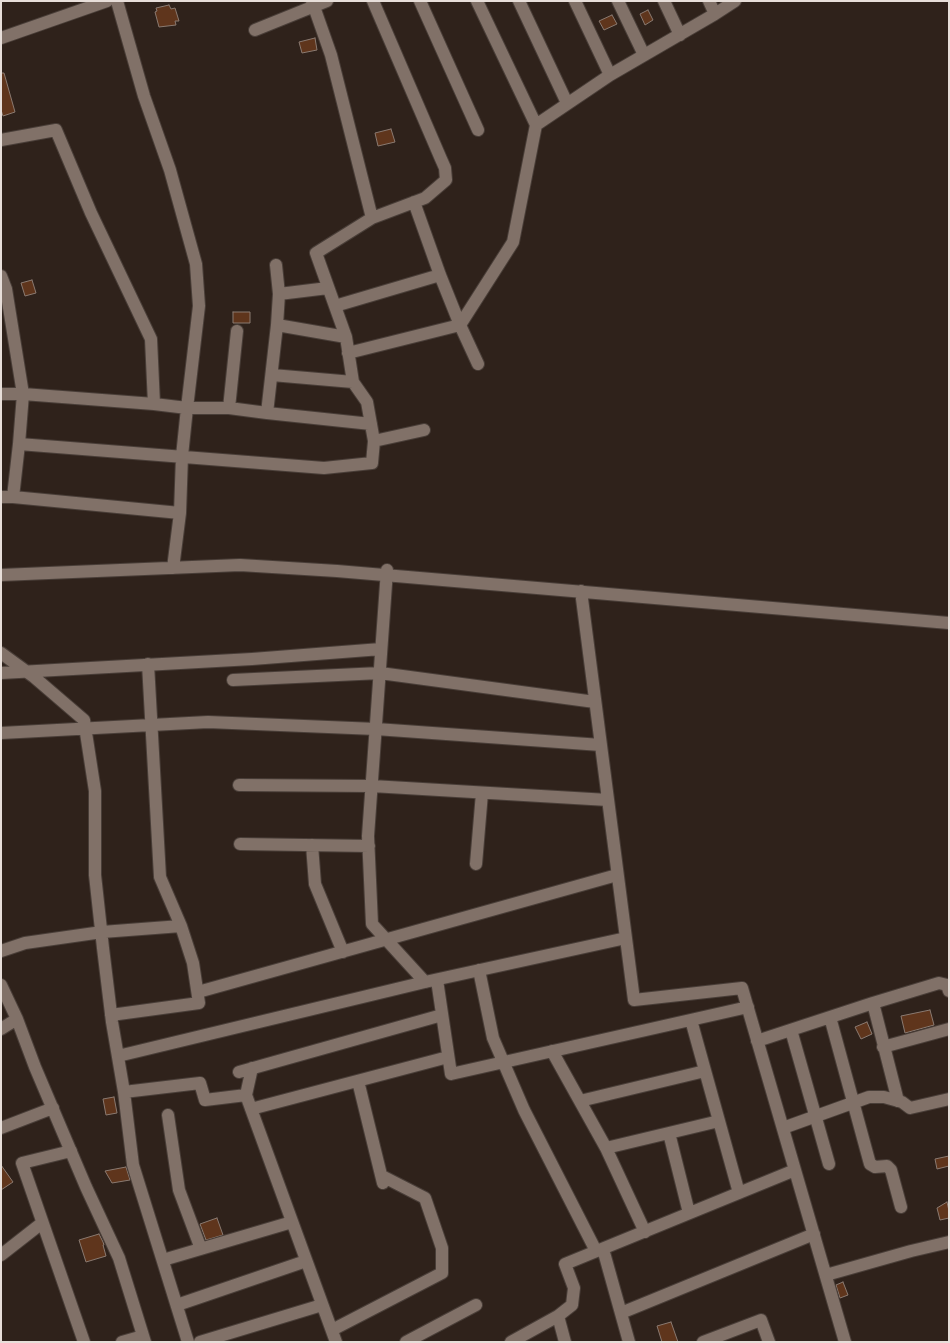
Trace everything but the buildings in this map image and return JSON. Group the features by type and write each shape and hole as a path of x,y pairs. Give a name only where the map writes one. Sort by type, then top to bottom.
{"street":[{"path":"1,38 107,1"},
{"path":"117,1 144,96 170,170 196,264 199,306 182,456 180,513 173,568"},
{"path":"255,30 313,4 327,1"},
{"path":"19,444 324,468 372,463 374,442 367,402 353,382 346,337 316,253 372,218 425,198 446,180 445,168 373,1"},
{"path":"420,1 478,130"},
{"path":"348,353 460,325 513,242 536,125 478,1"},
{"path":"519,1 567,103"},
{"path":"575,1 610,75"},
{"path":"618,1 644,54"},
{"path":"664,1 680,35"},
{"path":"709,1 715,14"},
{"path":"536,125 610,75 644,54 680,35 735,1"},
{"path":"313,4 331,55 372,218"},
{"path":"1,140 56,130 91,212 151,339 154,404"},
{"path":"414,202 440,275 460,325 478,364"},
{"path":"267,413 277,326 279,294 276,265"},
{"path":"335,306 440,275"},
{"path":"1,276 6,289 23,394 13,497"},
{"path":"279,294 328,288"},
{"path":"277,326 346,337"},
{"path":"229,408 237,331"},
{"path":"272,375 353,382"},
{"path":"1,394 23,394 187,408 229,408 371,424"},
{"path":"374,442 424,430"},
{"path":"1,497 180,513"},
{"path":"1,575 240,565 387,572 581,592 949,623"},
{"path":"387,572 368,836 372,924 386,940 431,981 442,1015 451,1074 748,1007"},
{"path":"581,592 634,1000 742,988 845,1342"},
{"path":"1,672 252,659 381,649"},
{"path":"1,653 26,671 84,720 95,792 95,875 111,1015 124,1092 133,1165 188,1342"},
{"path":"111,1015 199,1003 193,963 181,926 160,877 148,664"},
{"path":"233,680 380,673 595,702"},
{"path":"1,733 208,722 376,729 600,745"},
{"path":"239,785 372,786 608,800"},
{"path":"476,864 482,793"},
{"path":"240,844 369,846"},
{"path":"312,846 315,884 343,952"},
{"path":"198,992 618,875"},
{"path":"1,951 25,943 102,932 181,926"},
{"path":"118,1056 431,981 626,938"},
{"path":"479,970 493,1038 524,1110 600,1250 629,1342"},
{"path":"758,1041 939,983 947,985 949,992"},
{"path":"2,990 17,1019 35,1067 71,1152 119,1258 144,1339 122,1342"},
{"path":"873,1003 883,1047 898,1100"},
{"path":"239,1072 442,1015"},
{"path":"830,1017 870,1164 875,1167 887,1166 891,1170 901,1207"},
{"path":"1,1029 17,1019"},
{"path":"691,1020 739,1193"},
{"path":"883,1047 949,1029"},
{"path":"791,1030 830,1164"},
{"path":"552,1051 606,1148 645,1232"},
{"path":"251,1109 448,1057"},
{"path":"252,1068 246,1095 332,1330 335,1342"},
{"path":"580,1101 705,1071"},
{"path":"332,1330 442,1273 442,1248 425,1198 383,1181 358,1081"},
{"path":"124,1092 200,1083 205,1100 246,1095"},
{"path":"783,1128 868,1097 884,1097 898,1100 910,1108 949,1099"},
{"path":"1,1128 53,1108"},
{"path":"168,1115 179,1190 201,1249"},
{"path":"606,1148 719,1121"},
{"path":"669,1133 689,1213"},
{"path":"71,1152 22,1163 84,1342"},
{"path":"511,1342 558,1316 572,1305 574,1288 565,1264 795,1170"},
{"path":"163,1260 292,1222"},
{"path":"1,1255 42,1223"},
{"path":"621,1313 814,1234"},
{"path":"826,1275 910,1250 949,1242"},
{"path":"177,1305 306,1261"},
{"path":"200,1342 322,1305"},
{"path":"406,1342 476,1305"},
{"path":"558,1316 565,1342"},
{"path":"703,1342 761,1320 769,1342"}]}
